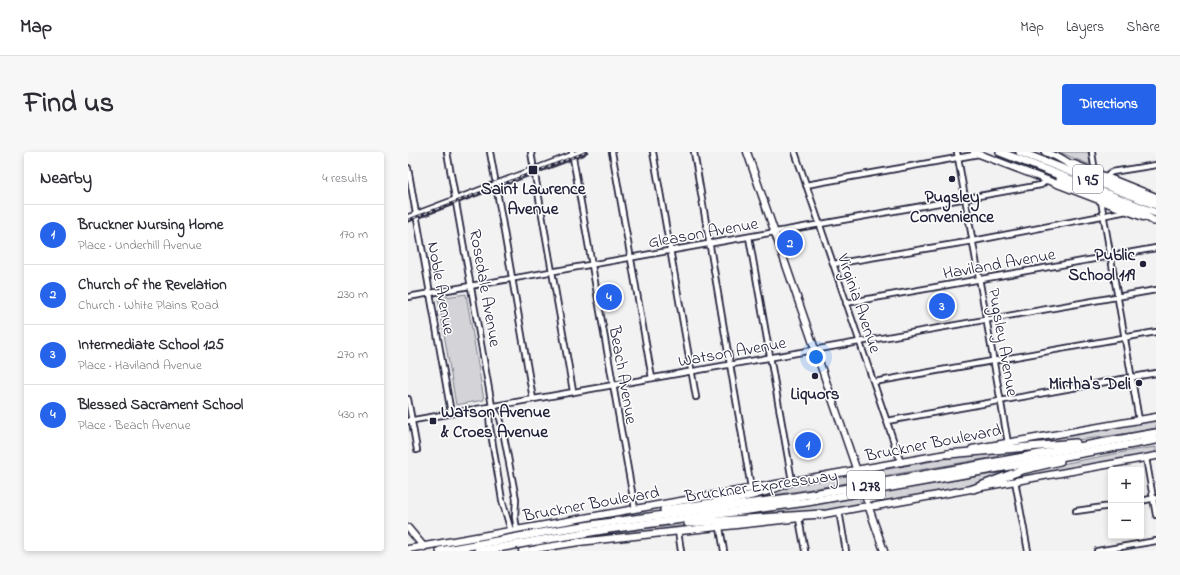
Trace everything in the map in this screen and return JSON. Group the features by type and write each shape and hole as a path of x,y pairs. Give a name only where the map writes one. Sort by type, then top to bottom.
{"highway":[{"path":"997,152 1004,153"},
{"name":"I 95","path":"1020,152 1156,205"},
{"name":"I 95","path":"1004,153 1156,213"},
{"path":"1058,157 1080,170 1156,201"},
{"path":"1030,164 1059,180 1137,211 1155,222"},
{"name":"Bruckner Expressway","path":"535,538 628,519 788,498 1156,433"},
{"name":"Bruckner Expressway","path":"440,551 801,503 1156,440"},
{"path":"948,454 1072,443 1103,442"},
{"path":"973,489 1022,470 1086,456 1109,449"},
{"path":"628,519 650,512 745,498 792,481"},
{"path":"652,523 676,524 822,514"},
{"path":"483,551 498,544"},
{"name":"Bruckner Expressway","path":"478,551 498,544"}],"main road":[{"path":"408,218 572,154 582,152"},
{"path":"747,152 884,551"},
{"path":"1045,152 1156,196"},
{"path":"977,153 1155,222"},
{"name":"Bruckner Boulevard","path":"408,549 792,481 857,474 901,463 948,454 1156,417"},
{"name":"Bruckner Boulevard","path":"525,551 579,542 799,519 868,504 876,506 1156,456"},
{"path":"408,528 424,546"},
{"name":"Rosedale Avenue","path":"514,530 520,543 517,551"}],"street":[{"name":"Rosedale Avenue","path":"447,152 492,406 500,418 516,499 514,530"},
{"path":"490,152 495,179"},
{"path":"530,152 533,164"},
{"path":"612,152 652,378"},
{"path":"653,152 696,398"},
{"path":"694,152 751,488"},
{"name":"Virginia Avenue","path":"795,152 901,463"},
{"name":"Pugsley Avenue","path":"957,152 1008,443"},
{"path":"1092,152 1095,172"},
{"path":"806,185 958,158 977,153"},
{"name":"Beach Avenue","path":"572,154 635,509"},
{"path":"1106,176 1112,172 1156,165"},
{"name":"Noble Avenue","path":"408,168 451,413"},
{"path":"535,175 573,392"},
{"name":"Gleason Avenue","path":"408,297 1041,185 1048,180"},
{"path":"497,191 533,399"},
{"path":"1100,201 1139,420"},
{"path":"833,264 972,241 1127,211"},
{"path":"749,237 792,481"},
{"name":"Haviland Avenue","path":"846,303 1156,248"},
{"name":"Watson Avenue","path":"410,420 770,357 860,343 1156,290"},
{"path":"874,382 1156,332"},
{"path":"887,421 1156,373"},
{"path":"408,399 410,420 417,450"},
{"name":"Rosedale Avenue","path":"492,406 489,414 490,427 502,500 514,530"},
{"path":"1146,458 1155,499 1156,515"},
{"path":"1016,481 1025,521 1028,551"},
{"path":"1144,501 1155,499"},
{"path":"1076,511 1108,506"},
{"path":"839,511 846,551"},
{"path":"799,519 805,551"},
{"path":"720,528 724,551"},
{"path":"678,531 681,551"},
{"path":"1097,551 1156,540"}],"shaded area":[{"path":"1059,152 1088,152 1090,164 1088,164"},
{"path":"466,294 484,400 456,405 438,298"},
{"path":"1156,420 1156,428 1136,432 1076,440 996,447"},
{"path":"1156,447 1156,453 1001,481 1025,471"},
{"path":"1023,450 1024,452 867,479 865,473 956,457"},
{"path":"1011,471 971,486 899,499 875,501 873,494"},
{"path":"851,475 853,482 756,498 797,483"},
{"path":"859,497 861,503 833,509 748,517 748,515 753,514"},
{"path":"766,520 564,542 563,541 648,528"}],"railway":[{"path":"408,220 587,152"}],"place":[{"name":"Saint Lawrence Avenue","path":"533,170"},
{"name":"Pugsley Convenience","path":"952,179"},
{"name":"Church of the Revelation","path":"790,243"},
{"name":"Public School 119","path":"1143,264"},
{"name":"Blessed Sacrament School","path":"609,297"},
{"name":"Intermediate School 125","path":"942,306"},
{"name":"Liquors","path":"815,376"},
{"name":"Mirtha's Deli","path":"1139,383"},
{"name":"Watson Avenue & Croes Avenue","path":"433,421"},
{"name":"Bruckner Nursing Home","path":"808,445"}]}
